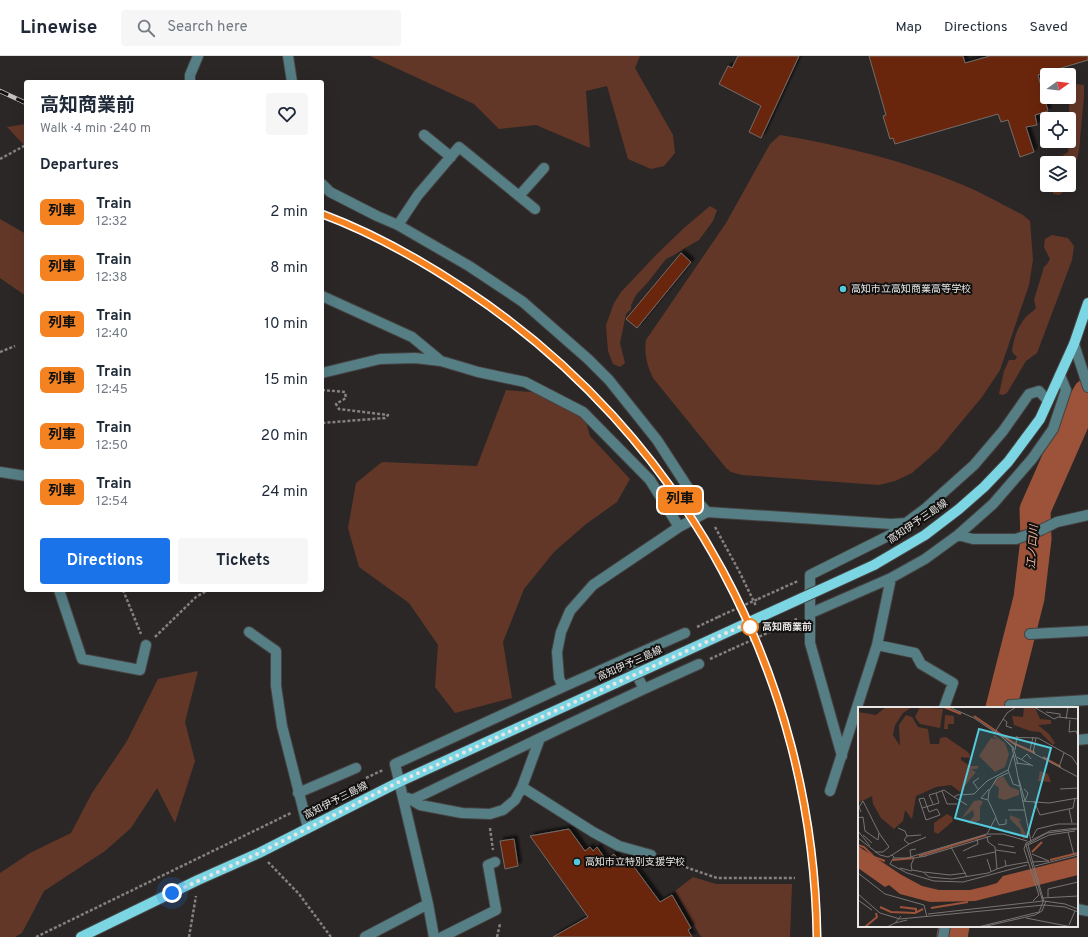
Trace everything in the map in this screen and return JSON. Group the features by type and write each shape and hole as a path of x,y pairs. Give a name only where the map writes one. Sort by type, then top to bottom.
{"main road":[{"name":"高知伊予三島線","path":"81,937 198,880 259,853 399,782 874,565 925,535 959,509 984,487 1008,462 1040,419 1074,344 1088,303"}],"street":[{"path":"190,80 190,74 198,56"},
{"path":"288,56 292,80"},
{"path":"424,135 450,157"},
{"path":"398,225 418,195 459,147 535,209"},
{"path":"519,196 544,168"},
{"path":"324,186 330,192 398,225 469,266 523,302 588,359 609,380 657,440 696,500 707,512"},
{"path":"324,297 412,337 441,361"},
{"path":"1074,344 1088,386"},
{"path":"324,373 380,359 415,358 441,361 478,372 525,382 583,412 650,480 680,527"},
{"path":"806,615 891,578 925,558 958,535 993,504 1012,484 1032,459 1053,428 1066,390 1060,375"},
{"path":"842,756 810,643 806,615 810,575 890,535 926,508 974,465 1003,431 1029,394 1038,391 1048,401"},
{"path":"0,472 24,476"},
{"path":"563,687 559,678 557,652 560,632 570,611 593,585 680,527 707,512 890,524 906,523"},
{"path":"958,535 973,539 1016,539 1041,530 1057,522 1088,515"},
{"path":"830,791 877,645 891,578"},
{"path":"60,592 82,659 140,670 146,645"},
{"path":"1030,634 1088,631"},
{"path":"249,632 276,651 276,686 282,726 308,828"},
{"path":"434,937 428,904 395,764 685,633"},
{"path":"877,645 915,653 921,664 953,683 944,707"},
{"path":"628,658 644,690"},
{"path":"412,800 540,738 699,664"},
{"path":"1010,705 1088,700"},
{"path":"402,795 420,804 462,813 490,814 503,810 515,800 522,787 540,738"},
{"path":"1078,740 1088,739"},
{"path":"298,793 356,768"},
{"path":"522,787 593,832 619,846 651,855"},
{"path":"442,937 496,910 488,864 495,862"},
{"path":"365,937 428,904"},
{"path":"1078,908 1088,911"},
{"path":"943,937 945,927"}],"path":[{"path":"0,159 24,146"},
{"path":"0,352 15,346"},
{"path":"324,390 345,392 346,398 336,404 339,409 388,415 385,418 324,423"},
{"path":"707,512 739,571 759,613"},
{"path":"685,633 787,586"},
{"path":"124,592 146,645 196,597 205,592"},
{"path":"699,664 806,615"},
{"path":"359,781 395,764"},
{"path":"36,937 302,808"},
{"path":"259,853 299,894 331,937"},
{"path":"651,855 717,878 795,878"},
{"path":"189,937 198,880"}],"shaded area":[{"path":"370,56 640,56 635,68 673,135 675,153 664,166 651,169 628,159 607,86 586,91 590,148 536,125 499,129 474,104"},
{"path":"1076,84 1084,85 1079,151 1076,162 1076,156 1063,156 1068,152 1069,148 1076,148 1076,112 1070,112 1070,104 1076,104"},
{"path":"24,124 24,145 7,127"},
{"path":"780,135 849,149 919,168 978,192 1023,215 1030,221 1033,260 1029,285 1000,370 982,397 938,450 912,473 895,481 879,485 742,475 731,472 726,468 653,378 649,369 646,359 646,340 726,223 770,144"},
{"path":"1053,192 1063,192 1059,195 1053,194"},
{"path":"710,206 717,210 713,221 699,240 666,259 636,295 631,305 631,309 626,314 620,343 625,363 620,367 613,364 608,351 606,325 614,303 621,292 656,255"},
{"path":"0,219 24,233 24,295 0,278"},
{"path":"1052,235 1068,238 1074,246 1072,260 1037,353 1026,361 1007,393 1003,395 999,394 1004,371 1009,360 1015,360 1017,357 1012,352 1014,339 1022,322 1036,308 1034,300 1044,267 1050,259 1044,247 1045,239"},
{"path":"506,390 556,394 583,412 590,436 630,479 617,502 586,524 554,552 524,589 503,642 512,698 455,713 435,687 438,645 409,603 359,567 348,528 356,483 382,462 477,466"},
{"path":"198,671 185,722 195,761 175,823 157,788 131,828 105,851 44,891 22,933 15,937 0,937 0,873 30,853 71,833 92,793 127,741 158,679"},
{"path":"693,877 716,884 792,884 790,937 701,937 675,891"}],"building":[{"path":"738,56 799,56 761,138 749,132 761,106 719,84 728,66 732,68"},
{"path":"869,56 963,56 965,63 990,56 1088,56 1088,60 1061,68 1040,68 1040,74 1038,75 1040,82 1040,104 1046,104 1048,111 1040,112 1040,113 1035,115 1037,125 1026,127 1034,152 1020,157 1008,120 1001,122 998,114 895,144 893,138 890,139 883,116 886,115"},
{"path":"681,253 691,262 637,328 626,319"},
{"path":"569,829 585,851 590,847 593,851 597,847 606,860 614,854 620,861 626,856 660,902 672,895 691,928 688,930 692,937 553,937 588,917 530,836"},
{"path":"514,839 518,866 505,869 500,841"}],"waterway":[{"name":"江ノ口川","path":"1001,707 1029,598 1036,539 1035,510 1079,410 1088,394"},
{"name":"江ノ口川","path":"952,937 954,927"}],"railway":[{"path":"0,91 24,102"},
{"path":"324,215 378,238 432,268 466,290 544,349 613,416 672,490 722,570 762,656 791,746 810,840 817,937"}],"train":[{"name":"列車","path":"324,215 354,226 434,269 498,311 558,360 622,425 658,468 685,507 735,594 752,630 764,659 781,711 792,748 804,799 811,850 817,937"}],"place":[{"name":"高知市立高知商業高等学校","path":"843,289"},
{"name":"高知商業前","path":"750,627"},
{"name":"高知市立特別支援学校","path":"577,862"}],"route":[{"path":"172,893 259,853 399,782 746,624 750,627"}]}
